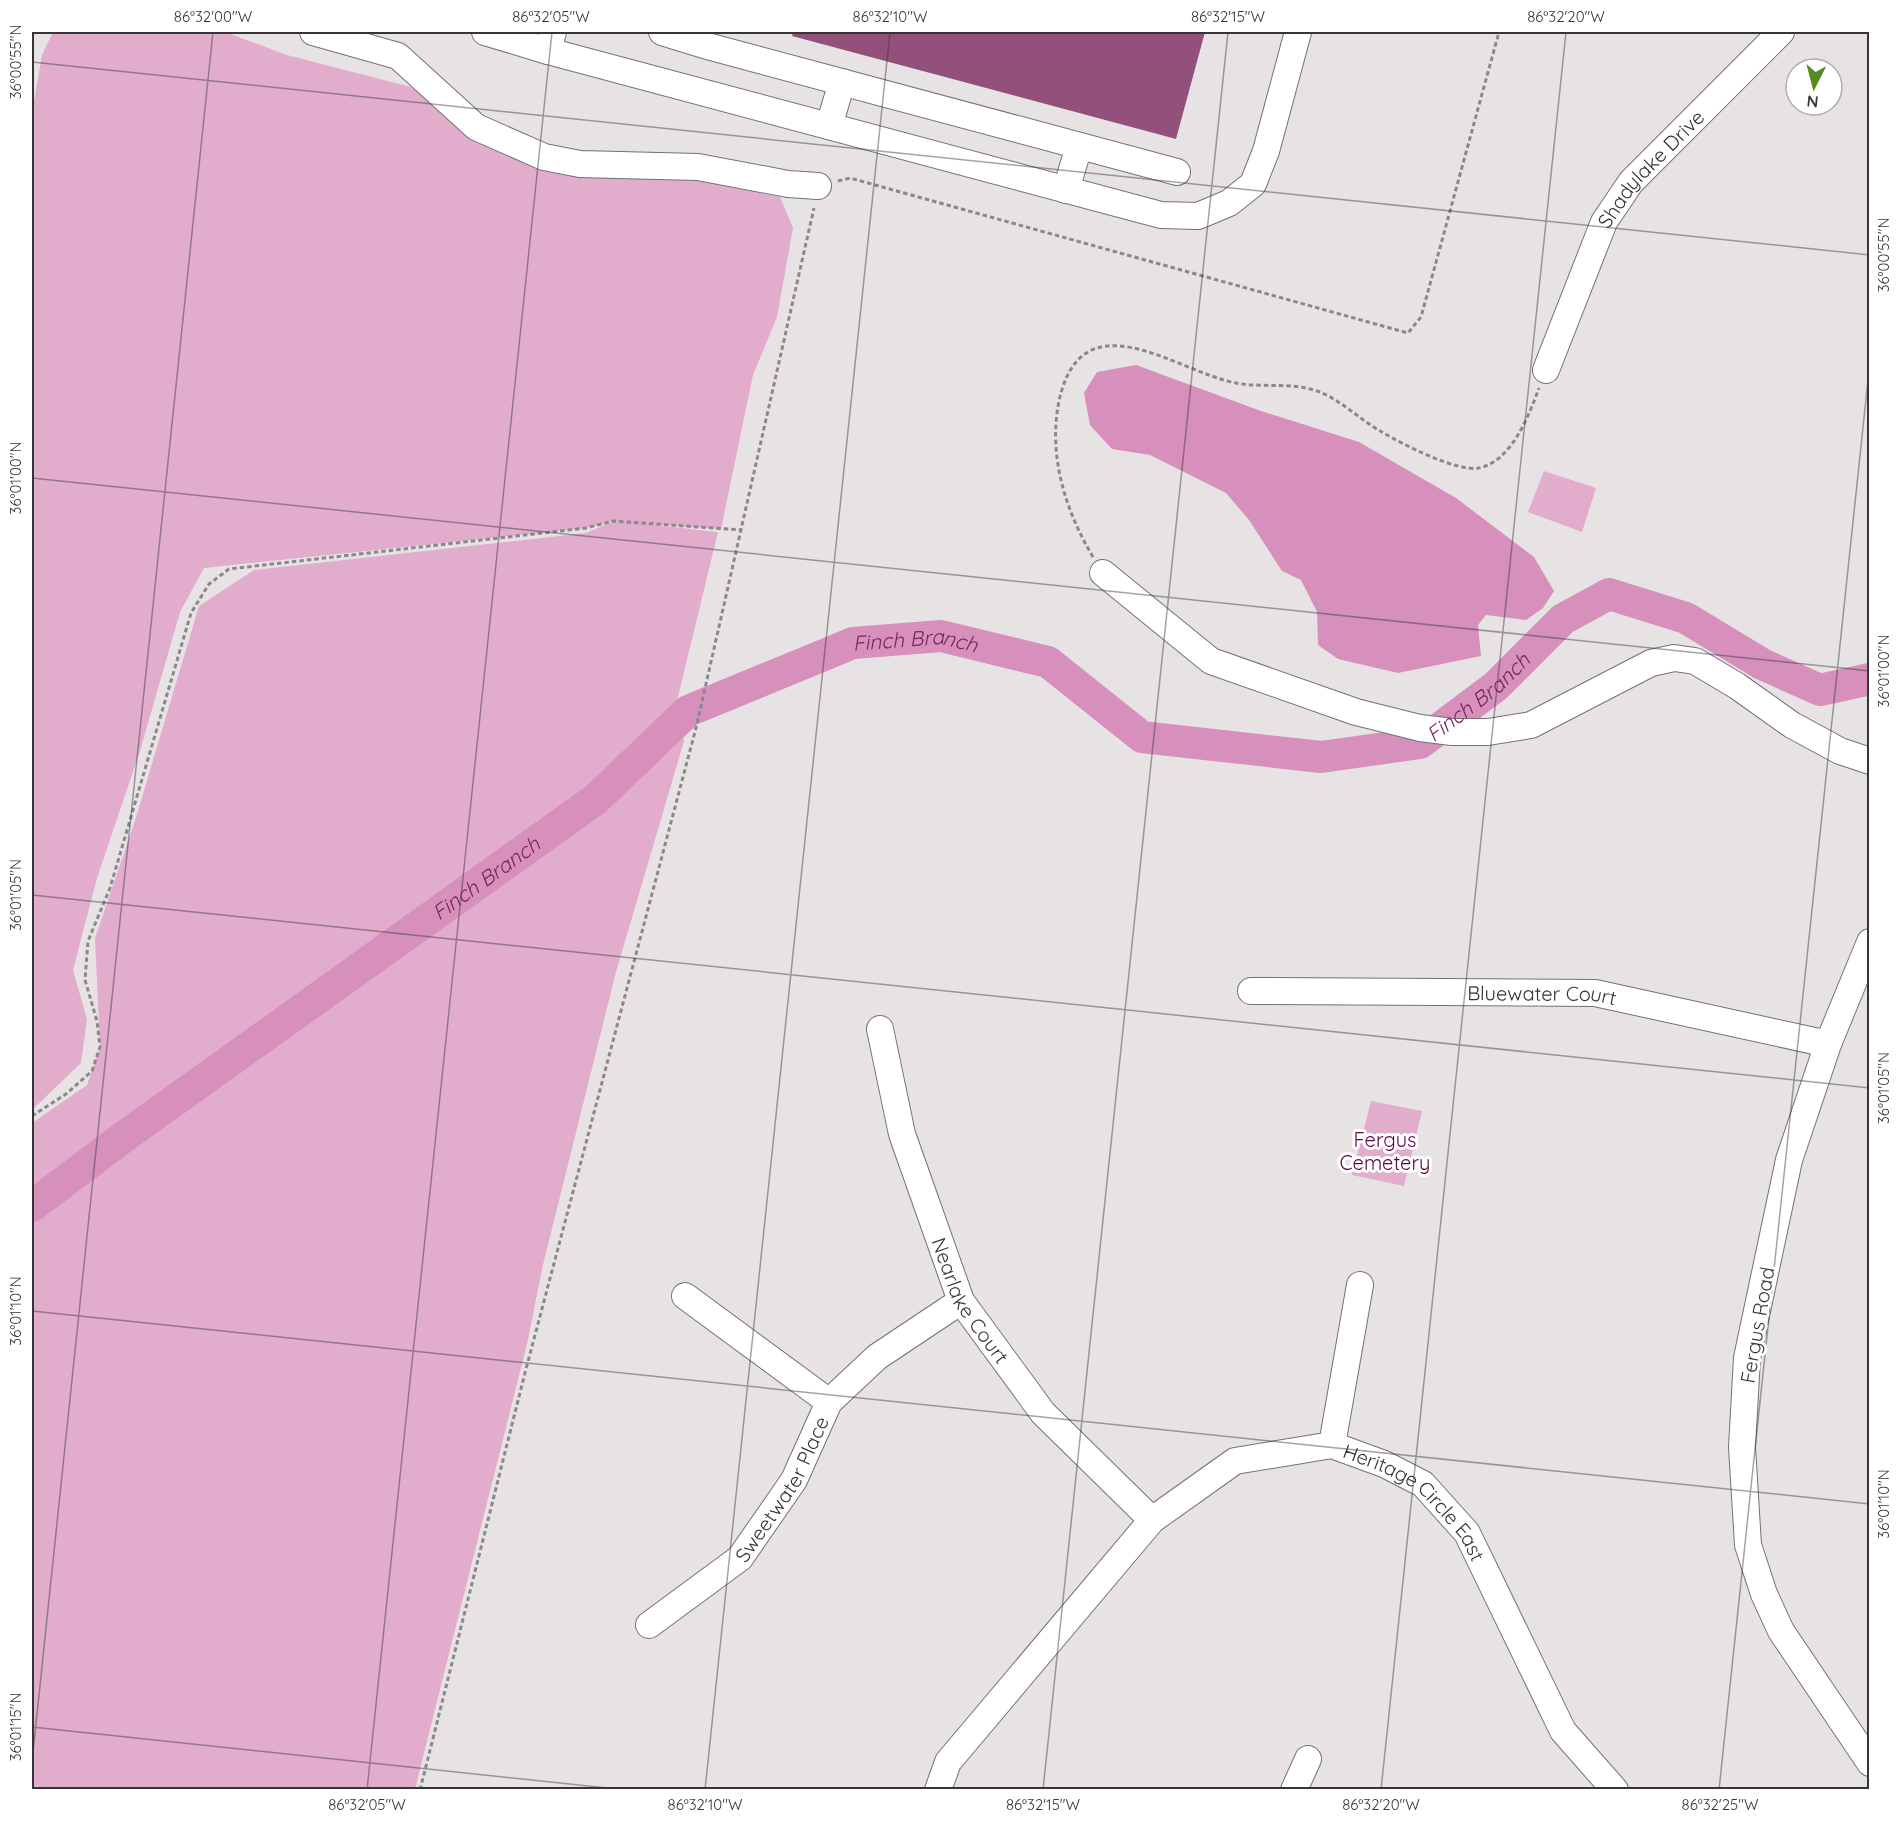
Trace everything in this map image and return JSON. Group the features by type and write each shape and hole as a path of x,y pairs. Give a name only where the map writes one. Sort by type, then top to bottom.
{"street":[{"path":"313,32 398,56 476,127 544,157 580,164 698,167 788,184 818,186"},
{"path":"485,32 550,41 829,126 1161,215 1198,216 1229,203 1253,184 1266,151 1298,32"},
{"path":"662,32 713,39 842,82 1177,172"},
{"name":"Shadylake Drive","path":"1546,370 1604,222 1631,182 1780,32"},
{"path":"829,126 842,82"},
{"path":"1066,190 1079,146"},
{"path":"1103,573 1211,661 1356,712 1420,728 1452,732 1488,732 1531,725 1651,663 1674,658 1695,661 1737,686 1792,725 1840,751 1869,760"},
{"name":"Fergus Road","path":"1869,942 1828,1044 1790,1160 1747,1359 1742,1447 1743,1493 1748,1545 1764,1594 1781,1631 1869,1763"},
{"name":"Bluewater Court","path":"1251,991 1595,993 1828,1044"},
{"name":"Nearlake Court","path":"879,1029 902,1134 960,1301 1043,1413 1152,1520"},
{"path":"1332,1445 1360,1286"},
{"path":"685,1296 829,1402"},
{"name":"Sweetwater Place","path":"649,1625 740,1558 794,1480 829,1402 877,1357 960,1301"},
{"name":"Heritage Circle East","path":"938,1790 948,1762 1152,1520 1235,1461 1332,1445 1384,1464 1423,1484 1467,1533 1563,1731 1615,1790"},
{"path":"1294,1790 1308,1759"}],"path":[{"path":"420,1790 525,1370 696,728 818,186 850,178 1407,333 1421,317 1499,32"},
{"path":"1103,573 1077,531 1066,503 1056,452 1056,419 1061,392 1070,373 1085,355 1099,348 1118,345 1140,349 1236,383 1289,386 1318,391 1382,432 1455,465 1478,468 1492,462 1515,441 1528,417 1546,370"},
{"path":"32,1116 66,1094 92,1071 100,1047 97,1021 85,980 88,941 110,888 191,613 210,584 229,569 586,528 613,521 742,530"}],"green space":[{"path":"53,32 225,32 287,55 411,87 484,143 573,175 700,181 780,197 793,228 777,317 753,375 721,529 646,524 718,532 677,701 684,741 616,972 542,1269 528,1340 415,1789 32,1789 32,1123 87,1085 100,1047 95,938 134,824 199,606 254,570 586,533 614,521 586,528 204,568 180,612 140,751 97,878 73,970 87,1019 81,1063 32,1110 32,113 42,55"},
{"path":"1544,471 1596,488 1582,532 1528,512"},
{"name":"Fergus Cemetery","path":"1371,1101 1422,1111 1404,1186 1352,1175"}],"shaded area":[{"path":"1136,365 1261,411 1359,442 1456,498 1534,557 1554,591 1543,608 1526,620 1486,615 1478,625 1481,656 1398,673 1338,659 1318,645 1317,612 1301,580 1282,571 1249,520 1226,493 1150,455 1112,449 1090,425 1084,393 1097,372"}],"building":[{"path":"793,32 1205,32 1176,139 792,36"}],"waterway":[{"name":"Finch Branch","path":"32,1206 125,1136 596,799 688,711 853,643 941,636 1048,662 1142,737 1321,757 1420,743 1496,686 1563,619 1609,594 1686,618 1762,664 1820,690 1870,679"}]}
